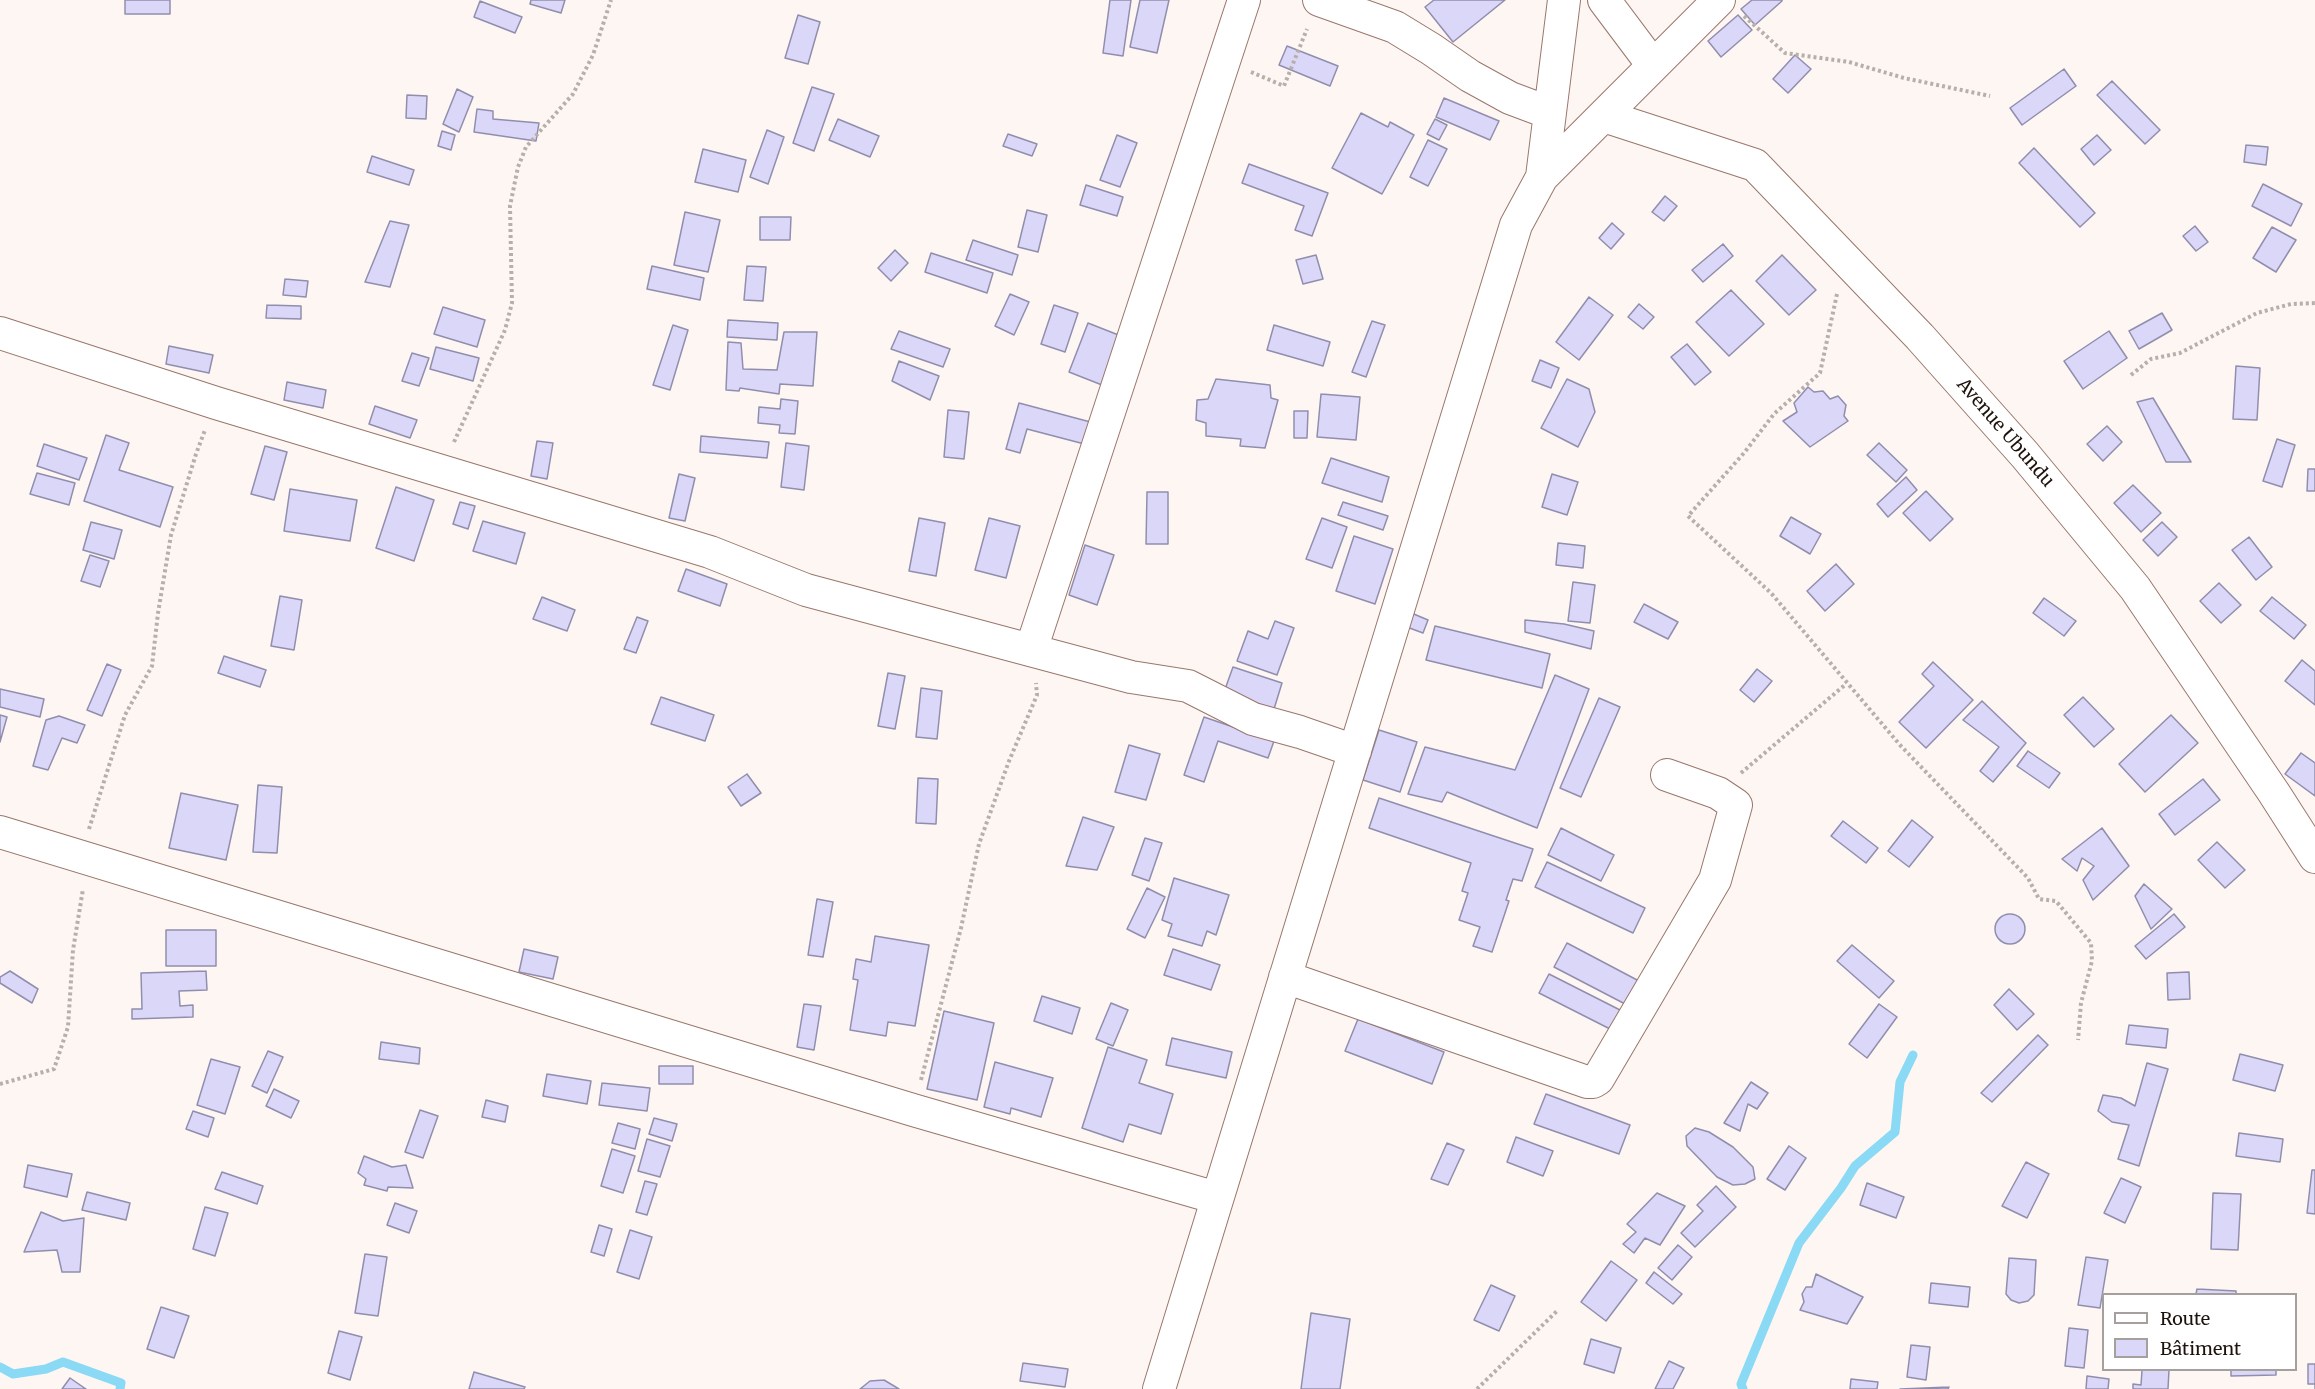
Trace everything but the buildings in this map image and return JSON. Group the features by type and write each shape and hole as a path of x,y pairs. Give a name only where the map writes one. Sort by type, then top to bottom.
{"street":[{"path":"1031,650 1244,0"},
{"path":"1542,177 1564,0"},
{"path":"1604,0 1652,64"},
{"path":"1159,1389 1516,225 1542,177 1604,116 1652,64 1731,8"},
{"path":"1314,11 1395,27 1470,76 1510,98 1550,113"},
{"name":"Avenue Ubundu","path":"1604,116 1755,165 1850,264 1920,337 2025,455 2135,588 2315,857"},
{"path":"0,333 216,403 710,552 806,590 1131,677 1188,686 1253,719 1355,751"},
{"path":"1285,977 1587,1082 1593,1082 1598,1079 1715,880 1736,805 1718,793 1667,775"},
{"path":"0,832 913,1110 1217,1198"}],"path":[{"path":"441,470 505,330 512,303 510,207 518,167 526,147 573,94 592,55 611,0"},
{"path":"1731,8 1785,53 1849,62 1904,78 1990,96"},
{"path":"1223,62 1284,86 1314,11"},
{"path":"1850,264 1842,275 1820,373 1774,414 1744,453 1688,516 1771,593 1846,684 1956,805 2028,878 2040,899 2056,901 2091,943 2092,961 2080,1003 2078,1040"},
{"path":"2132,375 2151,359 2180,353 2257,313 2291,304 2315,303"},
{"path":"0,1084 54,1069 68,1027 74,950 88,857 87,836 125,715 152,666 171,536 196,454 216,403"},
{"path":"913,1110 961,928 979,844 1009,761 1037,695 1031,650"},
{"path":"1718,793 1846,684"},
{"path":"1477,1389 1558,1310"}],"waterway":[{"path":"1743,1389 1741,1384 1799,1243 1855,1166 1895,1132 1900,1082 1913,1055"},
{"path":"0,1367 13,1374 46,1369 63,1362 121,1383 120,1389"}]}
